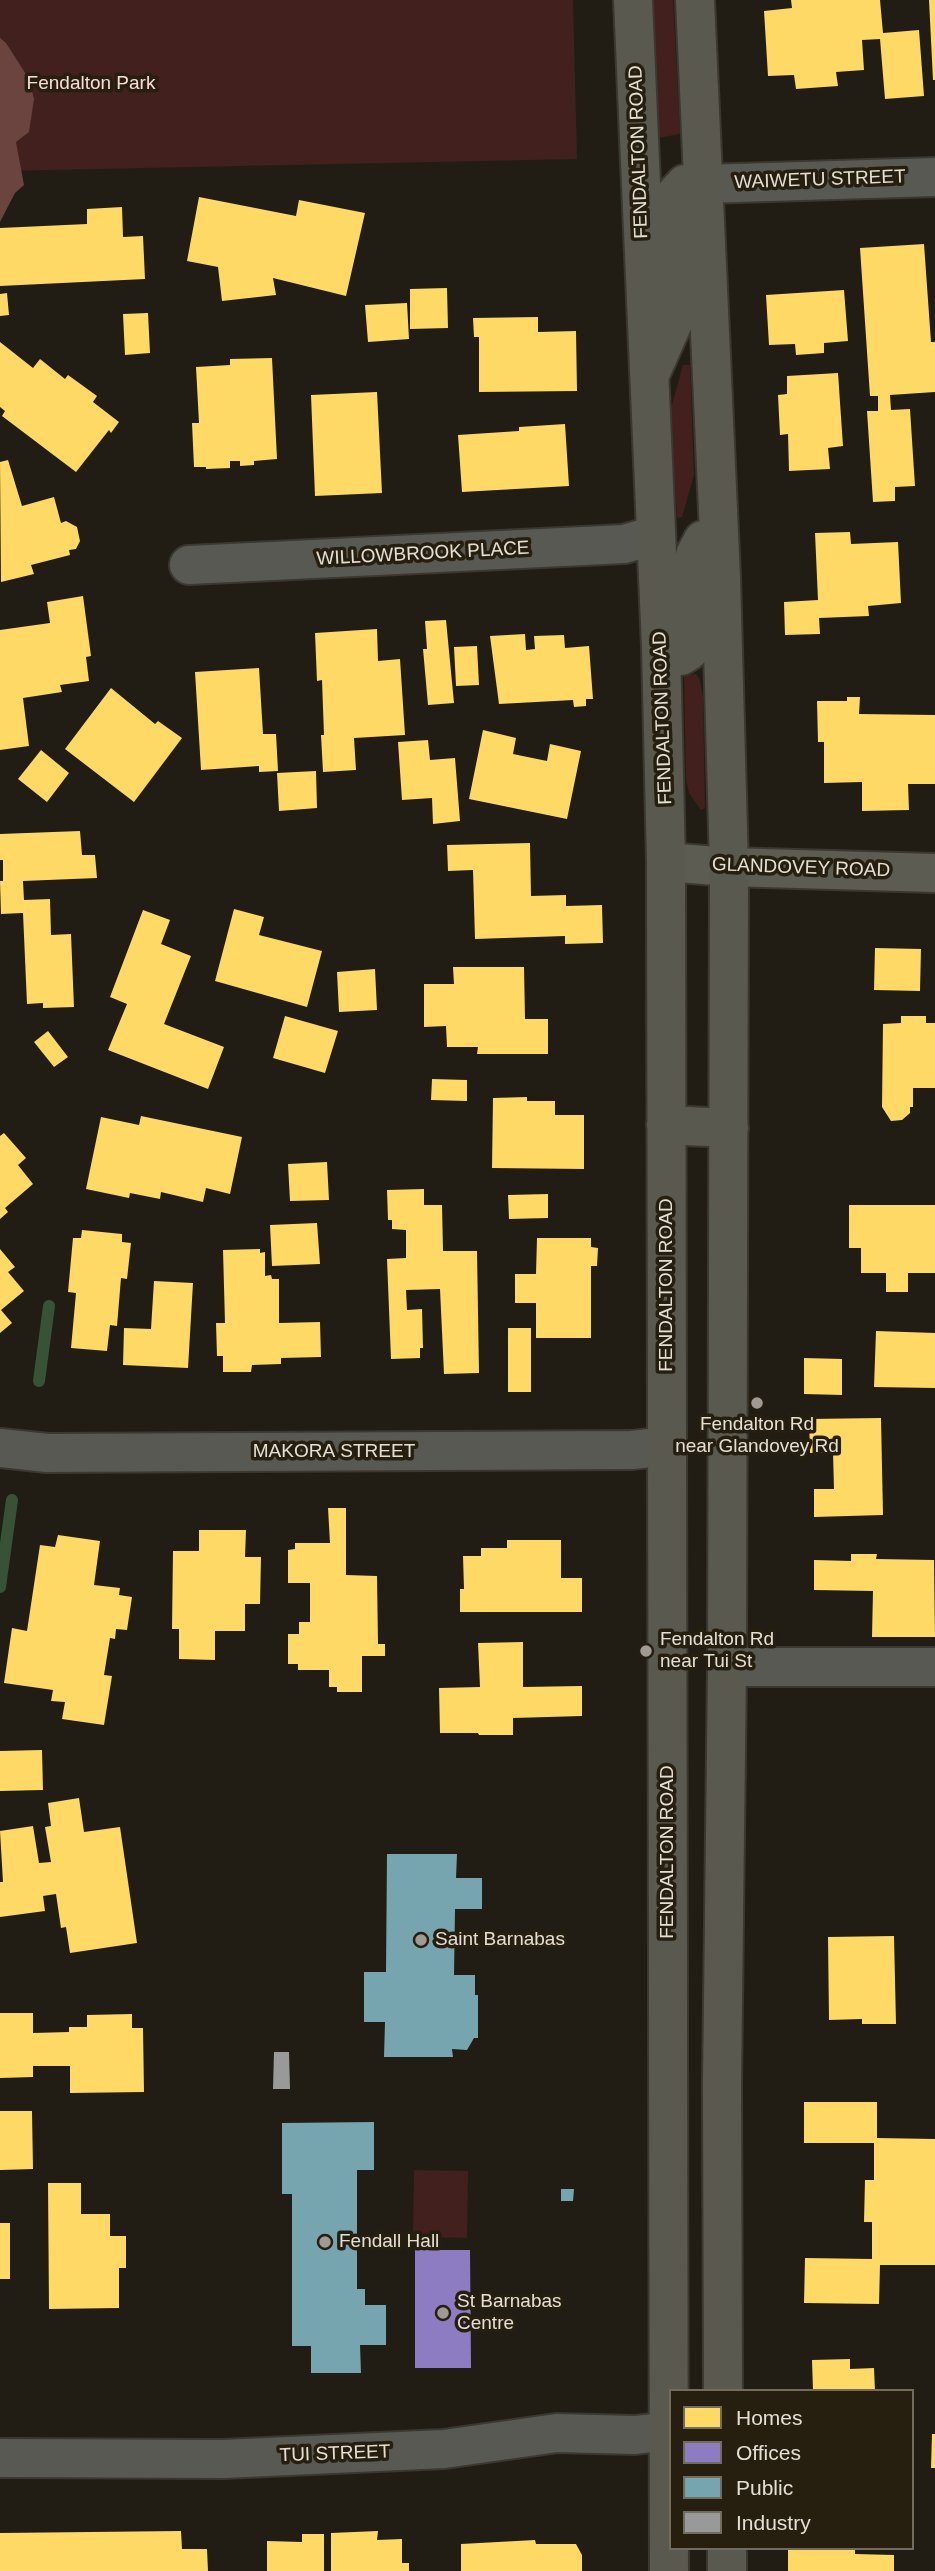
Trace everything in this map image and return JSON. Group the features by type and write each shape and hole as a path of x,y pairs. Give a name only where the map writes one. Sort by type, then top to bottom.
{"main road":[{"name":"FENDALTON ROAD","path":"633,0 661,646 666,862 669,2571"},
{"path":"695,0 718,514 729,867 727,1667 722,2085 723,2389"},
{"path":"649,376 675,318 675,195 685,184 704,184"},
{"path":"661,646 670,653 681,656 689,651 695,641 695,555 718,514"},
{"path":"666,1125 729,1128"},
{"path":"727,2550 727,2571"}],"street":[{"name":"WAIWETU STREET","path":"704,184 935,177"},
{"name":"WILLOWBROOK PLACE","path":"189,565 614,545 656,535"},
{"name":"GLANDOVEY ROAD","path":"666,862 729,867 935,873"},
{"name":"MAKORA STREET","path":"0,1448 61,1453 632,1450 668,1446"},
{"path":"727,1667 935,1667"},
{"name":"TUI STREET","path":"0,2458 237,2458 444,2449 557,2433 635,2435 669,2431"}],"green space":[{"name":"Fendalton Park","path":"0,0 573,0 577,159 0,171"},
{"path":"652,0 673,0 680,134 658,138"},
{"path":"683,365 690,365 694,475 682,517 677,518 670,412"},
{"path":"696,674 703,697 705,808 701,810 689,793 686,779 684,675"},
{"path":"414,2170 468,2171 467,2238 413,2237"}],"shaded area":[{"path":"0,38 29,79 34,99 29,132 16,142 24,185 15,193 0,222"}],"building: Homes":[{"path":"791,0 880,0 883,33 919,30 924,96 885,99 880,39 862,40 864,70 836,72 838,86 796,89 794,75 768,76 764,11 792,8"},
{"path":"929,0 935,0 935,80 933,80"},
{"path":"199,197 296,216 299,200 365,213 346,296 273,278 276,295 222,301 218,267 187,261"},
{"path":"122,207 123,237 143,236 145,279 0,286 0,228 87,224 87,209"},
{"path":"924,244 931,342 935,342 935,392 890,395 891,410 910,409 915,486 895,487 895,501 873,502 867,411 878,411 878,396 870,396 860,248"},
{"path":"447,288 448,328 410,329 410,289"},
{"path":"844,290 848,341 824,343 824,353 796,355 795,344 769,345 766,295"},
{"path":"7,293 9,315 0,316 0,294"},
{"path":"407,303 409,339 368,342 365,305"},
{"path":"148,313 150,353 125,355 123,314"},
{"path":"538,317 538,332 576,331 577,391 479,392 479,337 474,337 473,318"},
{"path":"0,342 33,368 40,359 65,379 68,375 97,396 93,402 119,422 111,433 109,430 76,472 2,416 5,411 0,407"},
{"path":"272,358 277,459 254,461 254,465 240,466 240,461 230,461 230,468 194,467 192,423 199,423 196,367 230,365 230,359"},
{"path":"838,373 843,446 828,448 830,469 789,471 788,434 780,435 778,395 787,394 787,376"},
{"path":"377,392 382,493 315,496 311,395"},
{"path":"565,424 569,486 462,492 458,435 519,431 519,427"},
{"path":"8,460 22,506 54,497 61,523 66,521 77,527 80,541 76,549 69,550 70,555 31,565 34,574 1,582 0,462"},
{"path":"850,532 851,544 898,542 901,603 868,606 869,616 819,618 820,634 785,635 784,602 818,600 815,533"},
{"path":"83,596 91,656 86,657 89,681 60,685 62,692 23,698 29,746 0,750 0,630 50,623 47,602"},
{"path":"446,620 454,703 428,705 423,649 427,649 425,621"},
{"path":"377,629 378,661 400,659 405,735 354,738 356,770 323,772 322,680 317,681 315,633"},
{"path":"525,634 526,650 535,649 534,636 564,635 565,648 589,646 593,699 586,699 586,706 574,707 573,700 499,704 490,636"},
{"path":"477,646 479,685 456,686 454,647"},
{"path":"259,668 263,734 276,734 278,771 259,772 259,766 201,770 195,672"},
{"path":"111,688 155,724 158,721 182,738 134,802 65,749"},
{"path":"847,697 860,697 859,714 935,715 935,784 908,784 909,810 862,811 862,782 824,783 824,742 818,742 817,701 847,701"},
{"path":"483,730 516,738 513,754 547,761 550,744 581,751 567,819 469,799"},
{"path":"428,740 430,760 455,758 460,821 433,824 432,798 402,800 398,742"},
{"path":"41,750 69,773 47,802 18,779"},
{"path":"316,771 317,808 279,811 277,773"},
{"path":"80,831 82,855 95,855 97,878 23,881 24,900 50,899 51,935 71,934 74,1007 43,1008 43,1003 27,1004 23,913 1,914 0,881 3,881 3,860 0,860 0,834"},
{"path":"530,843 531,896 566,895 566,906 602,905 603,943 565,944 565,936 475,939 473,870 448,871 447,845"},
{"path":"234,909 264,917 259,935 322,951 307,1007 215,981"},
{"path":"143,910 170,920 161,944 191,956 164,1024 224,1047 208,1089 108,1050 127,1004 110,997"},
{"path":"875,948 921,949 920,991 874,990"},
{"path":"453,967 524,967 525,1019 548,1019 548,1054 477,1054 478,1047 447,1047 446,1026 424,1027 424,984 454,984"},
{"path":"375,969 377,1010 339,1012 337,972"},
{"path":"285,1016 338,1031 325,1073 273,1058"},
{"path":"901,1016 926,1016 926,1023 935,1023 935,1088 913,1088 913,1107 910,1107 910,1113 902,1120 891,1121 882,1107 883,1024 901,1023"},
{"path":"48,1031 68,1057 54,1067 34,1042"},
{"path":"432,1079 467,1080 467,1101 431,1100"},
{"path":"527,1097 527,1101 555,1101 555,1115 584,1115 584,1169 492,1168 493,1098"},
{"path":"141,1116 242,1137 230,1194 206,1188 203,1202 161,1192 160,1199 130,1193 129,1198 86,1189 101,1117 139,1125"},
{"path":"4,1133 26,1158 18,1165 33,1184 5,1208 8,1212 0,1219 0,1136"},
{"path":"327,1162 329,1200 290,1201 288,1164"},
{"path":"424,1189 424,1205 442,1205 443,1251 477,1251 479,1373 444,1374 440,1289 406,1290 407,1310 422,1309 423,1348 420,1348 420,1358 391,1359 387,1259 406,1258 406,1230 392,1229 392,1220 388,1220 387,1190"},
{"path":"548,1194 548,1218 509,1219 508,1195"},
{"path":"849,1205 935,1205 935,1273 908,1273 908,1292 886,1292 886,1273 861,1273 861,1248 849,1248"},
{"path":"317,1223 320,1264 272,1266 270,1225"},
{"path":"82,1230 122,1234 122,1242 131,1243 127,1279 121,1278 117,1326 110,1325 107,1351 71,1348 76,1293 68,1292 73,1238 81,1238"},
{"path":"537,1238 591,1238 591,1247 598,1248 597,1266 591,1266 591,1338 536,1338 536,1303 515,1303 515,1274 536,1274"},
{"path":"0,1249 15,1267 8,1272 24,1291 1,1310 12,1323 0,1333"},
{"path":"260,1249 260,1253 265,1252 265,1276 271,1275 272,1279 279,1279 279,1323 320,1322 321,1357 281,1358 281,1364 252,1365 251,1372 223,1372 223,1356 217,1356 216,1323 225,1323 223,1250"},
{"path":"154,1281 193,1283 188,1368 123,1365 124,1328 151,1329"},
{"path":"508,1328 531,1328 531,1392 508,1392"},
{"path":"876,1331 935,1333 935,1388 874,1387"},
{"path":"804,1358 842,1359 842,1395 804,1394"},
{"path":"881,1418 883,1515 814,1517 814,1489 834,1489 833,1452 810,1453 809,1419"},
{"path":"328,1508 346,1508 346,1575 377,1576 378,1644 385,1644 385,1656 362,1656 362,1692 337,1692 337,1687 329,1687 329,1670 298,1670 298,1664 288,1664 288,1634 299,1634 299,1622 310,1622 310,1583 288,1583 288,1550 295,1549 295,1543 330,1543"},
{"path":"199,1530 246,1530 245,1557 261,1557 260,1604 245,1604 245,1631 215,1631 215,1660 179,1659 179,1629 172,1629 173,1551 199,1551"},
{"path":"58,1535 100,1541 94,1585 120,1588 119,1595 132,1597 127,1630 116,1629 115,1639 110,1638 104,1675 112,1676 104,1725 62,1719 65,1702 51,1701 53,1690 4,1683 12,1628 27,1631 40,1545 55,1547"},
{"path":"507,1540 561,1540 561,1578 582,1578 582,1612 460,1612 460,1589 464,1589 463,1556 481,1556 481,1548 507,1548"},
{"path":"851,1554 877,1554 876,1559 934,1560 935,1637 872,1637 873,1591 814,1590 814,1560 851,1561"},
{"path":"523,1642 523,1687 582,1686 582,1716 513,1718 513,1735 440,1733 439,1688 480,1687 478,1643"},
{"path":"42,1750 43,1790 0,1791 0,1751"},
{"path":"79,1798 84,1832 120,1827 137,1943 70,1953 66,1927 61,1928 56,1894 43,1896 45,1911 0,1917 0,1882 3,1882 0,1831 33,1826 39,1863 51,1862 45,1827 51,1826 48,1803"},
{"path":"894,1936 896,2024 862,2024 862,2019 829,2020 828,1937"},
{"path":"0,2013 33,2013 33,2033 69,2032 69,2027 87,2027 87,2015 132,2014 132,2028 143,2028 144,2092 70,2093 70,2066 33,2066 33,2077 0,2078"},
{"path":"804,2102 877,2102 877,2138 935,2139 935,2265 880,2265 879,2304 804,2303 805,2258 872,2259 872,2222 864,2222 865,2180 874,2180 874,2143 804,2143"},
{"path":"0,2111 32,2111 33,2169 0,2170"},
{"path":"48,2183 81,2183 81,2214 110,2214 110,2236 126,2236 126,2268 119,2268 119,2308 49,2309"},
{"path":"0,2223 10,2223 10,2279 0,2279"},
{"path":"850,2359 850,2369 874,2368 875,2389 813,2389 812,2360"},
{"path":"932,2434 935,2434 935,2468 931,2468"},
{"path":"181,2531 182,2549 207,2549 208,2571 0,2571 0,2533"},
{"path":"378,2531 377,2540 402,2539 402,2563 409,2563 409,2571 331,2571 331,2533"},
{"path":"302,2534 324,2534 324,2571 267,2571 267,2541 302,2542"},
{"path":"535,2540 536,2544 576,2544 582,2555 582,2571 461,2571 461,2544"},
{"path":"788,2550 855,2550 855,2554 894,2555 894,2571 788,2571"}],"building: Offices":[{"name":"St Barnabas Centre","path":"415,2250 470,2250 471,2368 415,2368"}],"building: Public":[{"name":"Saint Barnabas","path":"387,1854 457,1854 456,1878 482,1878 482,1909 455,1909 454,1975 475,1975 478,2038 474,2038 467,2050 452,2049 453,2057 384,2057 385,2022 364,2022 364,1972 386,1972"},
{"name":"Fendall Hall","path":"374,2122 374,2170 357,2170 357,2289 365,2289 365,2305 386,2305 386,2345 360,2345 361,2373 311,2373 311,2346 292,2346 292,2194 282,2194 282,2123"},
{"path":"561,2189 574,2189 573,2201 561,2201"}],"building: Industry":[{"path":"274,2052 289,2052 290,2089 273,2089"}],"waterway":[{"path":"39,1381 49,1306"},
{"path":"0,1587 12,1500"}],"place":[{"name":"Fendalton Rd near Glandovey Rd","path":"757,1403"},
{"name":"Fendalton Rd near Tui St","path":"646,1651"},
{"name":"Saint Barnabas","path":"421,1940"},
{"name":"Fendall Hall","path":"325,2242"},
{"name":"St Barnabas Centre","path":"443,2313"}]}
